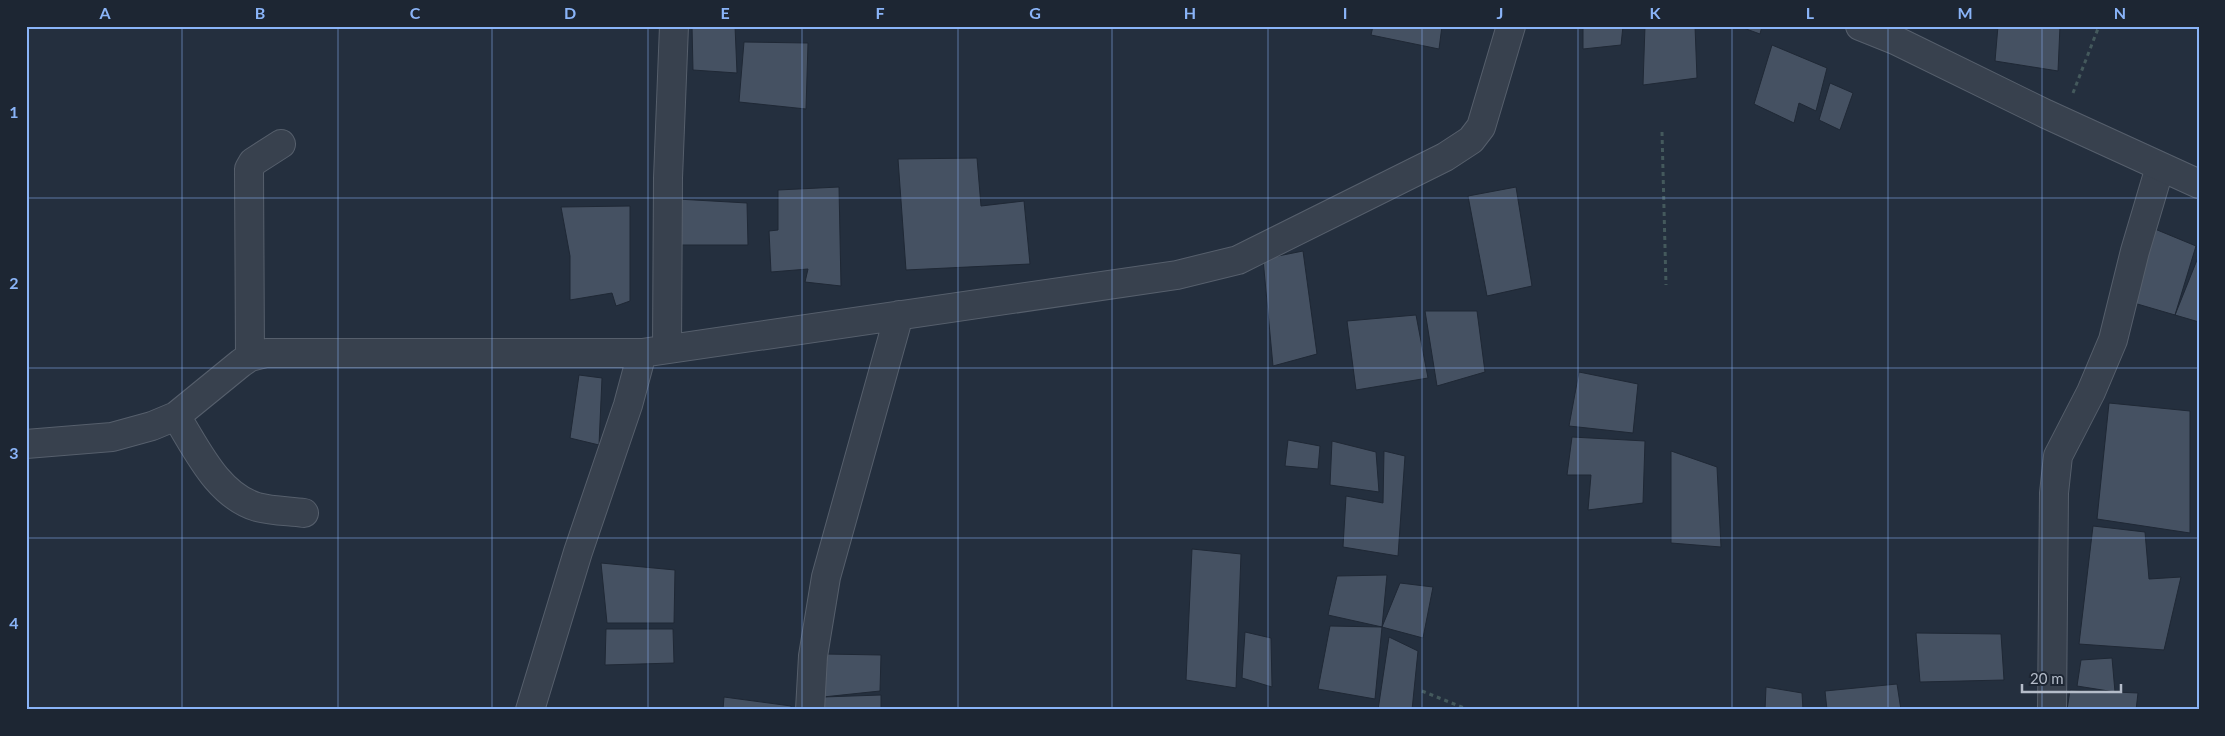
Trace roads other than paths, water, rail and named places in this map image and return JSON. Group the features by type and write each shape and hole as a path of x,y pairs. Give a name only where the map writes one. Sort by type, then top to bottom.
{"street":[{"path":"530,710 578,552 628,405 655,351 668,178 674,26"},
{"path":"26,444 112,437 176,416 250,357 266,353 655,351 1177,275 1238,260 1282,240 1445,157 1471,140 1481,127 1511,26"},
{"path":"1860,26 1895,40 2062,122 2199,184"},
{"path":"250,357 249,169 253,162 281,144"},
{"path":"2052,710 2054,493 2058,456 2091,392 2113,340 2135,251 2160,167"},
{"path":"810,710 813,656 826,577 899,315"},
{"path":"176,416 206,464 226,489 241,500 258,507 304,513"}]}
